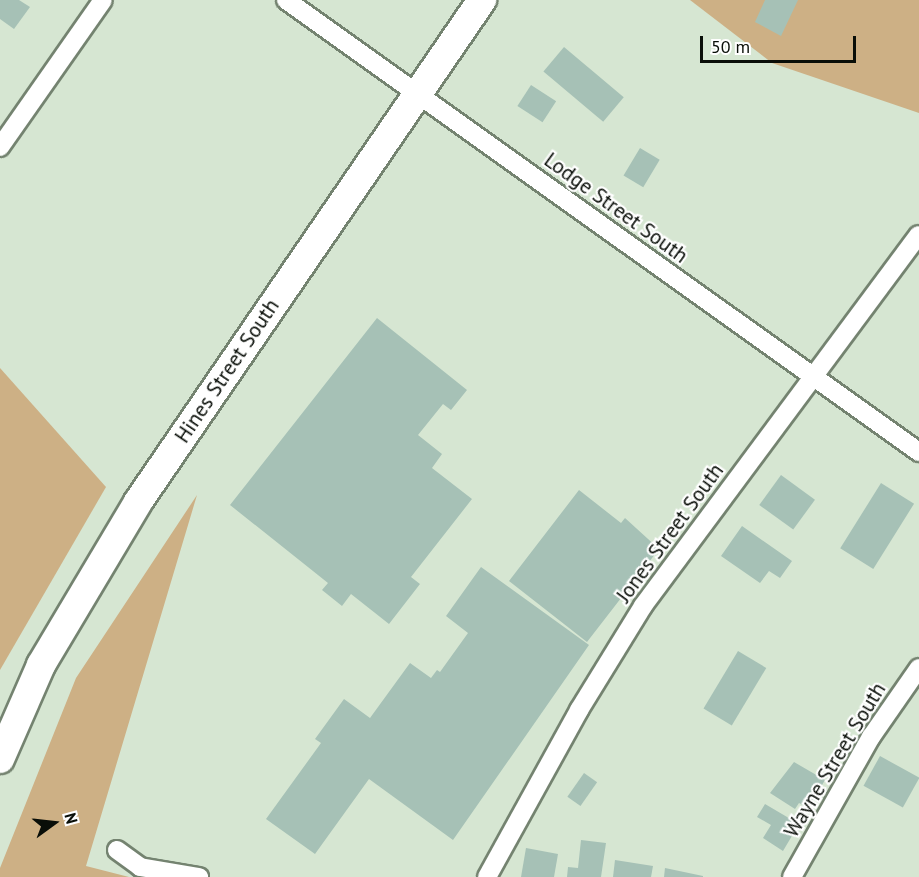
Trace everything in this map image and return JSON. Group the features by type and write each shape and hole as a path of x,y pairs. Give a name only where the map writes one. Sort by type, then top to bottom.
{"main road":[{"name":"Hines Street South","path":"0,759 41,665 138,502 482,0"}],"street":[{"path":"0,147 103,0"},
{"name":"Lodge Street South","path":"286,0 919,452"},
{"name":"Jones Street South","path":"487,877 579,710 643,606 919,234"},
{"name":"Wayne Street South","path":"792,877 871,738 919,668"},
{"path":"117,850 140,867 199,877"}],"shaded area":[{"path":"690,0 919,0 919,113 772,63"},
{"path":"0,368 106,487 0,670"},
{"path":"197,495 86,866 129,877 0,877 0,868 76,678"}],"building":[{"path":"0,0 19,0 30,7 14,29 0,19"},
{"path":"765,0 798,0 781,36 755,22"},
{"path":"564,47 624,97 603,122 543,72"},
{"path":"531,85 556,101 543,122 517,106"},
{"path":"640,148 660,160 643,187 624,175"},
{"path":"377,318 467,390 451,410 443,404 418,435 442,454 432,468 472,499 411,577 420,584 389,624 351,594 342,606 322,590 328,583 230,505"},
{"path":"781,475 815,500 793,530 759,505"},
{"path":"881,483 914,504 873,569 840,548"},
{"path":"579,490 621,523 625,518 659,549 587,642 509,581"},
{"path":"742,526 792,561 780,578 769,571 760,583 721,556"},
{"path":"481,567 589,645 453,840 369,779 315,854 266,819 321,743 315,739 344,699 370,718 410,663 431,678 437,670 440,672 468,633 446,616"},
{"path":"738,651 766,668 732,725 703,708"},
{"path":"880,756 919,778 903,808 864,786"},
{"path":"794,762 825,780 808,808 799,803 795,809 770,793"},
{"path":"584,773 597,782 580,806 567,797"},
{"path":"765,804 799,824 783,851 763,838 771,825 757,817"},
{"path":"581,840 606,843 601,877 567,877 568,867 578,868"},
{"path":"526,848 558,854 554,877 521,877"},
{"path":"615,860 653,866 651,877 613,877"},
{"path":"665,868 703,876 703,877 664,877"}]}
